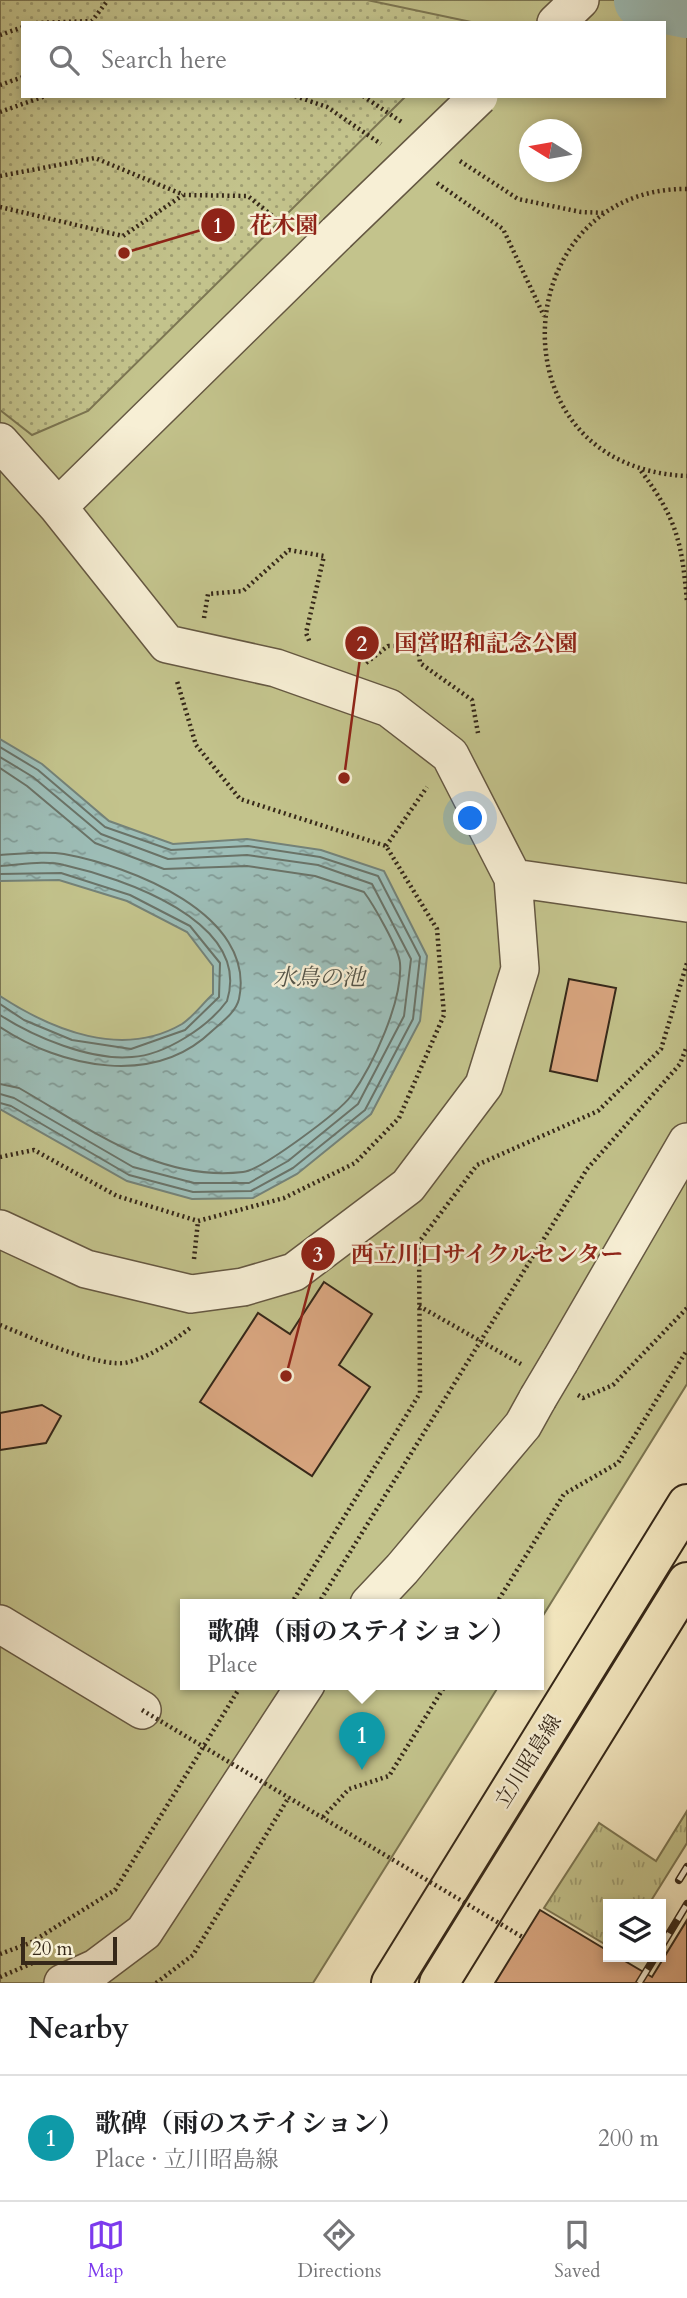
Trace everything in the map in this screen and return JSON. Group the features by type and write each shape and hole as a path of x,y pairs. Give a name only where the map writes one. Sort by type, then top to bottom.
{"main road":[{"name":"立川昭島線","path":"391,1983 687,1504"},
{"name":"立川昭島線","path":"439,1983 687,1582"}],"street":[{"path":"558,21 580,0"},
{"path":"58,507 477,98"},
{"path":"0,442 183,648 276,668 389,708 464,745 513,878 520,969 484,1086 408,1186 294,1272 243,1287 191,1294 86,1269 0,1229"},
{"path":"513,878 687,903"},
{"path":"374,1599 523,1425 560,1361 676,1188 687,1142"},
{"path":"0,1624 142,1710"},
{"path":"50,1972 96,1968 144,1932 302,1690"}],"path":[{"path":"93,21 108,0"},
{"path":"0,36 21,28"},
{"path":"0,85 21,78"},
{"path":"0,112 39,98"},
{"path":"301,98 327,107 382,145"},
{"path":"366,98 407,126"},
{"path":"451,155 518,199 581,212 608,213"},
{"path":"0,176 95,158 184,195 248,196 327,242"},
{"path":"426,176 503,229 544,317"},
{"path":"687,189 653,193 608,213 583,233 564,258 550,287 544,317 543,345 548,373 558,398 573,422 593,442 640,470 666,505 683,554 687,602"},
{"path":"0,207 123,236 184,195"},
{"path":"640,470 687,476"},
{"path":"0,1157 34,1150 117,1196 198,1222 284,1198 355,1163 399,1118 444,1015 437,929 386,846 240,799 196,745 183,648 208,594 243,591 289,550 324,556 306,633 333,689 388,646 418,646 420,663 472,701 464,745 386,846"},
{"path":"294,1599 420,1393 418,1242 477,1165 598,1111 662,1049 687,963"},
{"path":"321,1599 587,1169 680,1064 687,1046"},
{"path":"0,1325 90,1358 127,1363 168,1345 191,1328"},
{"path":"499,1599 564,1494 618,1463 687,1350"},
{"path":"0,1954 30,1943 116,1890 238,1690"},
{"path":"323,1817 349,1789 389,1776 442,1690"},
{"path":"142,1710 524,1938"},
{"path":"219,1763 226,1752"},
{"path":"156,1983 193,1955 289,1797"},
{"path":"0,1977 50,1972"}],"green space":[{"path":"0,0 687,0 687,1384 544,1614 544,1599 180,1599 180,1690 496,1690 313,1983 0,1983"},
{"path":"0,0 367,0 467,21 21,21 21,98 404,98 88,411 32,435 0,410"},
{"path":"687,1811 687,1843 652,1899 603,1899 603,1943 544,1908 599,1823 656,1861"}],"water":[{"name":"水鳥の池","path":"0,739 42,764 109,821 173,844 247,839 321,850 384,871 427,956 420,1021 371,1114 297,1174 253,1198 192,1199 127,1181 0,1109 0,996 42,1020 65,1029 88,1036 136,1039 159,1034 190,1018 213,994 213,966 187,932 127,901 59,880 0,881"}],"building":[{"path":"569,979 616,988 597,1081 550,1071"},
{"path":"324,1282 372,1314 339,1365 370,1387 312,1476 200,1402 258,1313 290,1334"},
{"path":"42,1405 61,1416 46,1443 0,1450 0,1413"},
{"path":"540,1910 603,1948 603,1962 626,1962 652,1977 661,1962 666,1962 666,1954 687,1920 687,1983 495,1983"}],"waterway":[{"path":"643,0 687,9"}],"railway":[{"path":"679,1880 687,1867"},
{"path":"666,1939 687,1904"},
{"path":"639,1983 652,1962"}],"place":[{"name":"花木園","path":"124,253"},
{"name":"国営昭和記念公園","path":"344,778"},
{"name":"西立川口サイクルセンター","path":"286,1376"},
{"name":"歌碑（雨のステイション）","path":"362,1770"}]}
